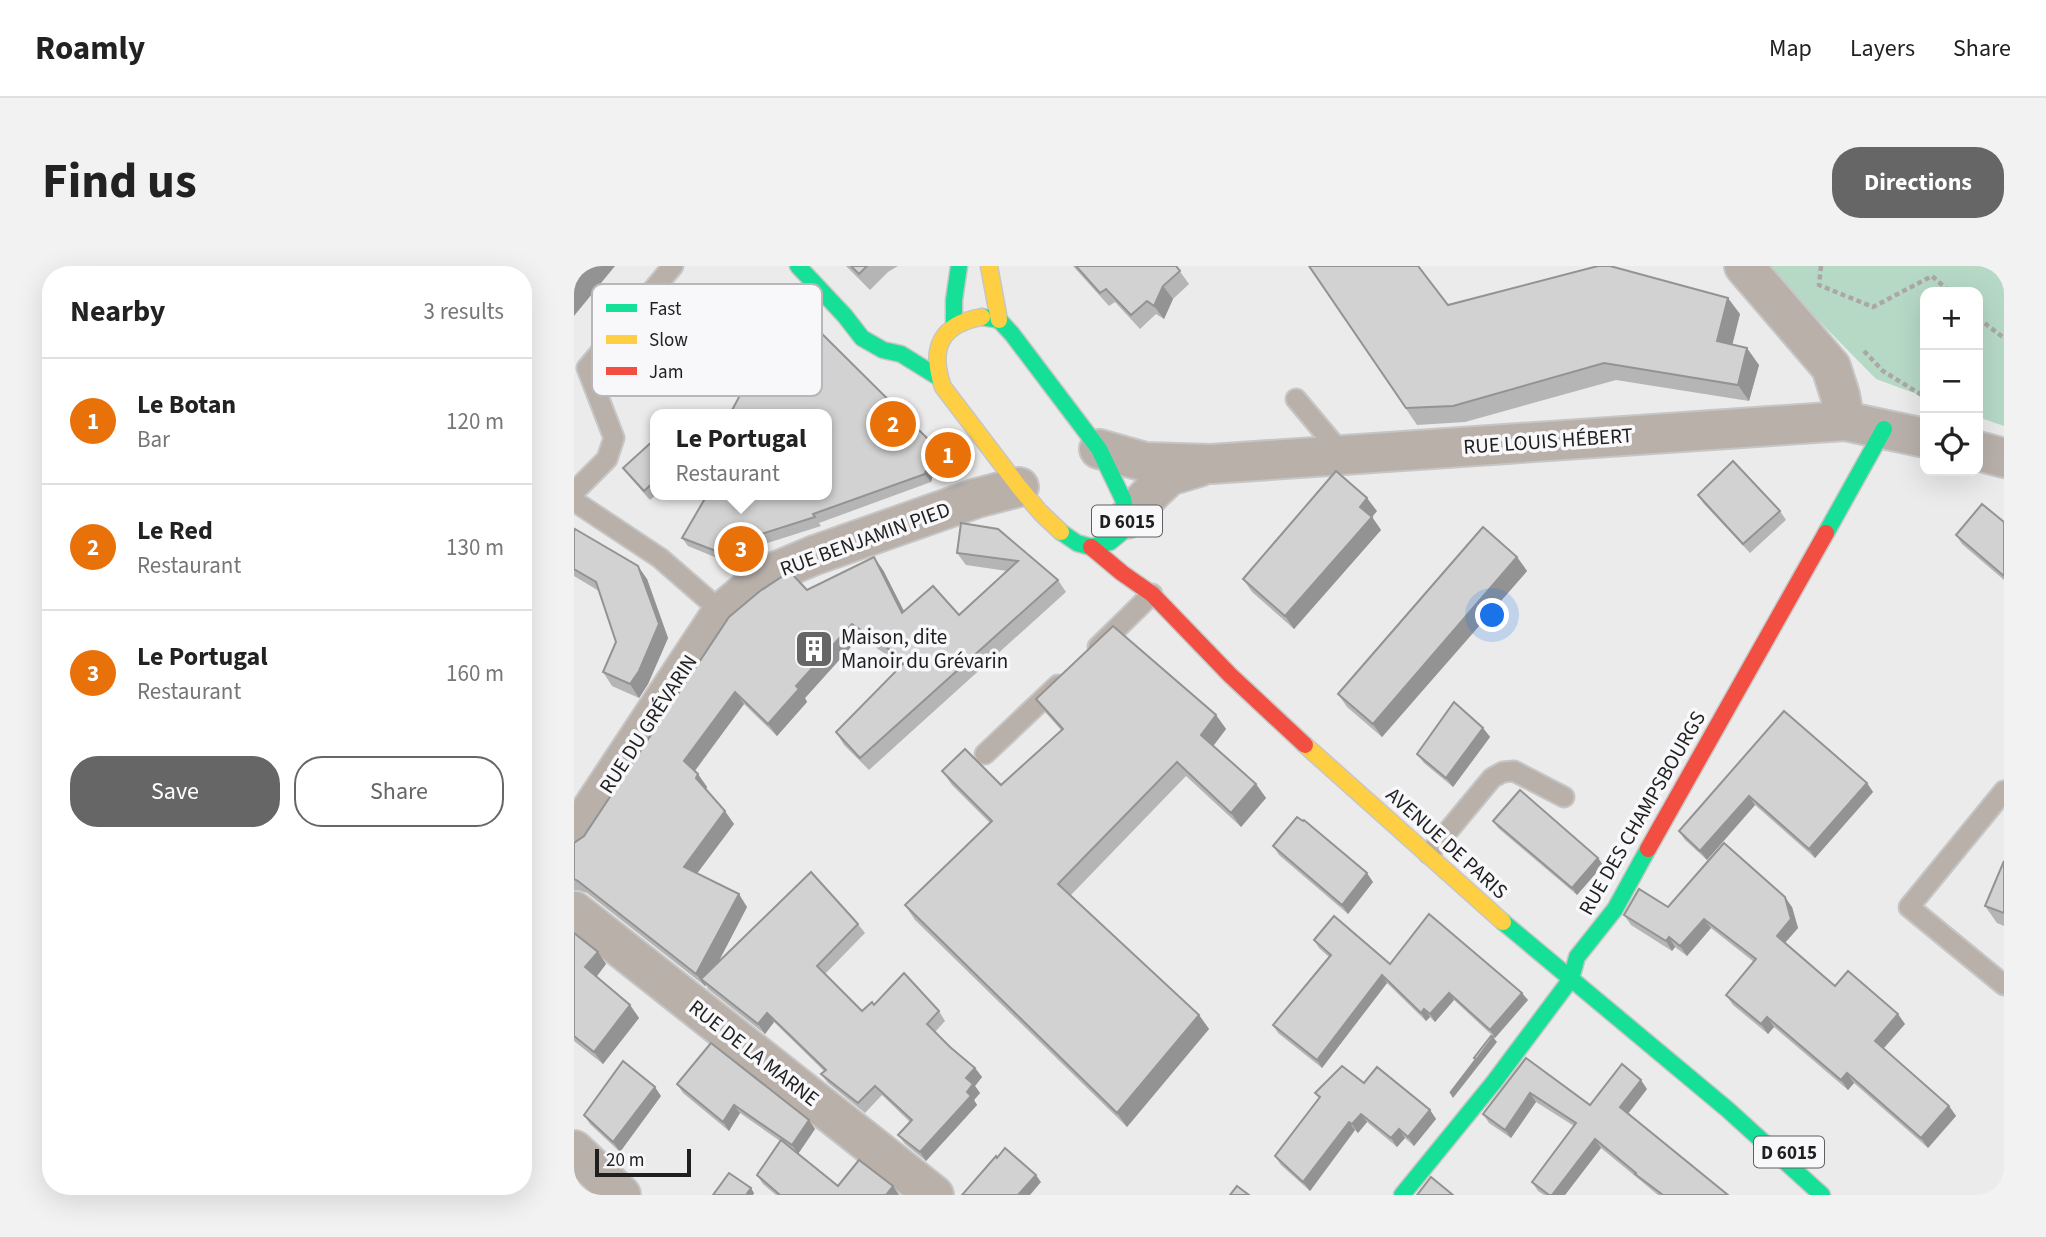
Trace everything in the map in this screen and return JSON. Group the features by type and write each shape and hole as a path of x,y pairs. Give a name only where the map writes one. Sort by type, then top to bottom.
{"main road":[{"path":"798,266 815,284"},
{"path":"950,329 959,266"},
{"name":"D 6015","path":"938,376 943,387 1019,486 1058,530 1077,543 1091,547 1110,542 1121,533 1131,530 1123,499 1099,449 999,320 989,266"},
{"path":"822,292 862,338 883,349 901,354 938,376"},
{"path":"845,316 876,327"},
{"path":"938,376 934,360 938,345 950,329 969,318 999,320"},
{"path":"924,332 950,329"},
{"name":"RUE DES CHAMPSBOURGS","path":"1402,1195 1487,1091 1571,979 1577,957 1615,909 1884,429"},
{"name":"AVENUE DE PARIS","path":"1091,547 1152,594 1230,675 1295,736 1571,979 1727,1109 1822,1195"},
{"name":"AVENUE DE PARIS","path":"1146,573 1152,594"},
{"name":"AVENUE DE PARIS","path":"1727,1109 1829,1179"}],"street":[{"path":"1744,266 1831,367 1845,421"},
{"name":"RUE LOUIS HÉBERT","path":"1099,449 1145,462 1211,464 1845,421 1920,437"},
{"path":"1983,453 2004,458"},
{"name":"RUE LOUIS HÉBERT","path":"1131,530 1153,491 1169,476 1211,464"},
{"name":"RUE BENJAMIN PIED","path":"722,612 765,576 815,555 1019,486"},
{"name":"RUE DU GRÉVARIN","path":"574,836 722,612"},
{"name":"RUE DE LA MARNE","path":"574,911 934,1195"},
{"path":"574,1150 621,1195"}],"lane":[{"path":"658,284 673,266"},
{"path":"592,362 587,368 592,381"},
{"path":"574,492 607,459 614,438 598,396"},
{"path":"1296,399 1343,455"},
{"path":"574,501 660,558 722,612"},
{"path":"985,754 1152,594"},
{"path":"1429,854 1492,778 1503,772 1514,771 1564,797"},
{"path":"2004,791 1909,907 2004,985"}],"path":[{"path":"1821,266 1819,285 1873,307 1932,276 1944,287"},
{"path":"1983,322 2004,338"}],"green space":[{"path":"1765,266 2004,266 2004,426 1983,419 1983,287 1920,287 1920,395 1876,379"}],"building":[{"path":"574,266 584,266 574,278"},
{"path":"851,266 867,266 859,274"},
{"path":"1076,266 1176,266 1180,271 1163,286 1154,306 1147,301 1131,315 1106,289 1100,293"},
{"path":"1309,266 1418,266 1448,305 1598,266 1610,266 1728,298 1717,341 1747,348 1738,385 1604,363 1453,406 1406,408"},
{"path":"822,334 933,444 925,474 813,514 815,517 752,537 746,550 716,551 682,538 704,500 832,500 832,409 733,409 740,396 822,396"},
{"path":"650,444 650,486 644,491 623,468"},
{"path":"1733,461 1780,511 1743,544 1698,495"},
{"path":"1336,471 1367,498 1360,507 1372,517 1285,616 1243,579"},
{"path":"1982,504 2004,522 2004,576 1956,535"},
{"path":"961,523 998,529 1058,580 860,758 836,732 906,661 852,624 796,686 799,689 768,724 735,692 684,761 698,774 696,778 725,811 684,867 739,894 696,974 574,879 574,843 584,836 729,617 783,576 791,573 807,590 874,557 902,613 933,586 959,615 1018,561 957,553"},
{"path":"1483,527 1517,557 1373,724 1338,694"},
{"path":"575,529 638,566 659,624 639,671 630,684 603,672 616,642 596,582 574,569"},
{"path":"1113,626 1216,715 1201,735 1256,784 1231,813 1177,762 1058,884 1199,1015 1117,1113 905,905 992,821 942,771 965,749 1001,785 1063,729 1036,699"},
{"path":"1454,702 1483,728 1446,778 1417,754"},
{"path":"1784,711 1867,783 1809,849 1749,796 1700,851 1679,831"},
{"path":"1520,790 1598,858 1572,888 1493,821"},
{"path":"1297,817 1367,873 1342,905 1273,846"},
{"path":"1724,843 1785,897 1791,919 1777,936 1835,986 1848,971 1898,1014 1875,1041 1949,1106 1921,1138 1847,1073 1841,1080 1767,1017 1761,1024 1726,995 1756,959 1704,919 1680,946 1669,937 1666,941 1624,915 1639,889 1668,907"},
{"path":"2004,861 2004,913 1985,906"},
{"path":"811,872 858,924 817,966 862,1011 872,1002 874,1005 904,973 939,1011 927,1024 975,1068 966,1078 973,1084 967,1092 971,1096 920,1152 898,1135 912,1120 875,1086 858,1103 821,1074 826,1070 767,1013 758,1024 701,979"},
{"path":"1429,914 1522,993 1490,1030 1449,993 1430,1014 1424,1009 1421,1013 1382,975 1317,1060 1273,1025 1331,955 1314,940 1334,916 1390,964"},
{"path":"574,933 598,952 585,967 630,1005 594,1052 574,1036"},
{"path":"1491,1036 1493,1037 1450,1093 1476,1059 1474,1058"},
{"path":"711,1043 809,1120 792,1145 734,1105 723,1122 677,1084"},
{"path":"1526,1058 1590,1105 1622,1064 1641,1080 1620,1107 1728,1195 1663,1195 1595,1139 1552,1195 1549,1195 1532,1182 1576,1123 1530,1093 1505,1130 1483,1114"},
{"path":"623,1061 655,1087 613,1142 584,1115"},
{"path":"1342,1066 1364,1083 1377,1067 1430,1110 1408,1137 1399,1129 1391,1138 1361,1114 1352,1124 1349,1122 1303,1182 1275,1156 1320,1097 1315,1093"},
{"path":"781,1140 838,1186 859,1160 893,1186 886,1195 780,1195 757,1175"},
{"path":"1005,1148 1036,1175 1018,1195 962,1195 996,1156 997,1158"},
{"path":"729,1173 751,1188 746,1195 713,1195"},
{"path":"1431,1177 1453,1195 1417,1195"},
{"path":"1237,1186 1249,1195 1230,1195"}],"traffic: fast":[{"path":"798,266 815,284"},
{"path":"954,326 954,300 959,266"},
{"path":"822,292 862,338 883,350 901,354 938,377"},
{"path":"982,317 999,320 1012,334 1099,449 1123,499 1127,519 1121,533 1110,542 1091,547 1077,543 1061,532"},
{"path":"1826,533 1884,429"},
{"path":"1402,1195 1494,1082 1571,979 1577,957 1615,909 1648,849"},
{"path":"1503,922 1727,1109 1822,1195"}],"traffic: slow":[{"path":"989,266 999,320"},
{"path":"982,317 957,325 942,340 937,361 943,387 1019,487 1061,532"},
{"path":"1305,745 1503,922"}],"traffic: jam":[{"path":"1648,849 1826,533"},
{"path":"1091,547 1152,594 1230,675 1305,745"}],"place":[{"name":"Le Red","path":"893,424"},
{"name":"Le Botan","path":"948,455"},
{"name":"Le Portugal","path":"741,549"},
{"name":"Maison, dite Manoir du Grévarin","path":"814,649"}]}
